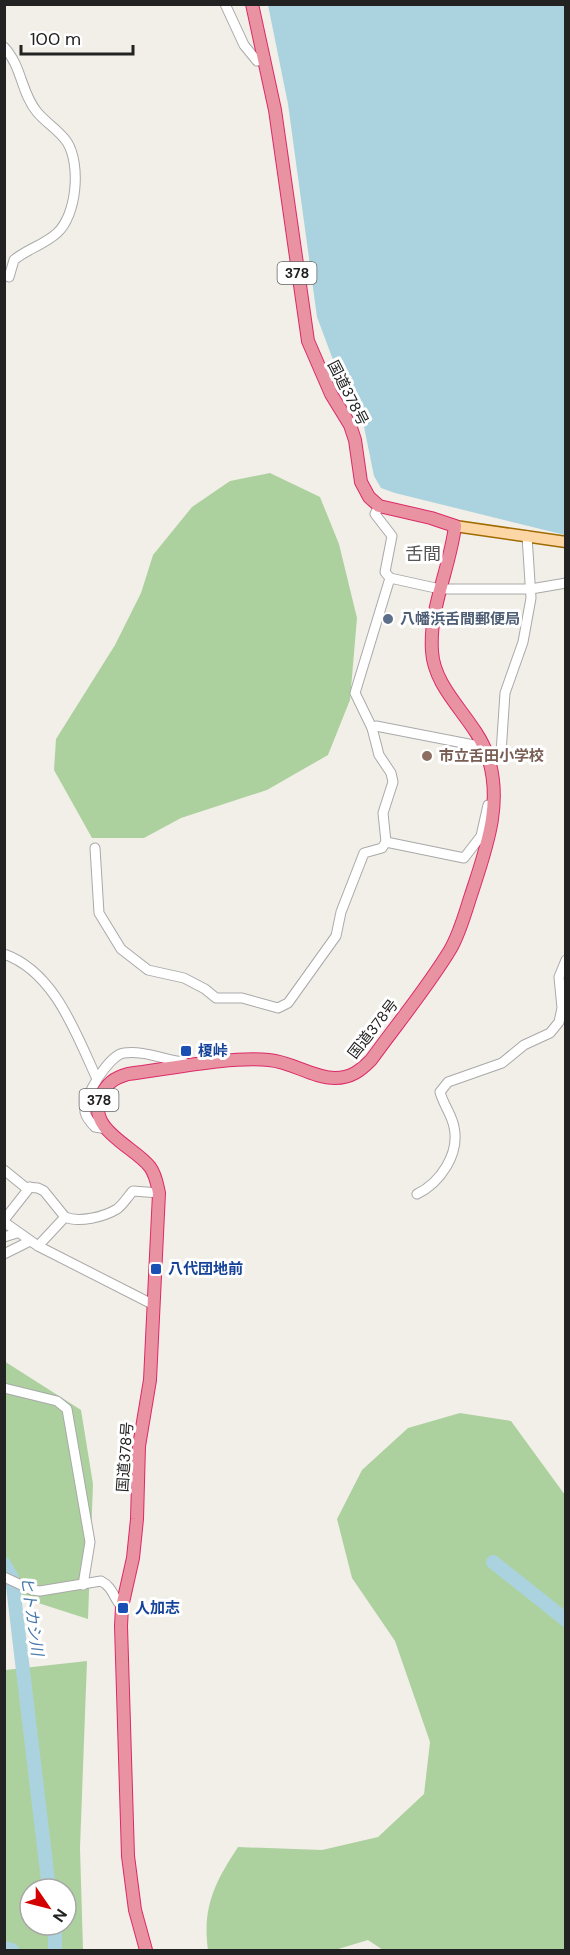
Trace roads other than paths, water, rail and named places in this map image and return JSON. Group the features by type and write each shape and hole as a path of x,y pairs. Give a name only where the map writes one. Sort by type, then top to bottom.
{"highway":[{"name":"国道378号","path":"252,4 265,58 308,341 331,394 350,425 355,440 361,482 369,496 379,506"},
{"path":"379,506 455,526"},
{"name":"国道378号","path":"146,1950 133,1899 128,1856 122,1607 136,1537 139,1446 150,1380 159,1193 157,1180 151,1168 106,1129 99,1116 99,1101 106,1086 116,1078 128,1074 187,1067 268,1060 333,1078 358,1072 371,1060 451,949 492,829 494,802 486,752 435,667 432,636 455,526"}],"main road":[{"path":"455,526 566,542"}],"street":[{"path":"225,4 244,45 257,61 265,58"},
{"path":"4,46 14,60 37,112 59,132 69,145 75,195 73,207 63,227 48,241 14,260 9,277"},
{"path":"379,506 375,514 392,536 385,573 390,578 440,589 531,589 566,583"},
{"path":"372,728 376,726 486,752 501,753 505,693 523,642 531,589 527,536"},
{"path":"95,848 99,913 121,949 148,970 184,978 206,989 216,998 242,999 278,1008 288,1003 336,936 341,912 364,852 382,848 386,842 383,813 393,782 374,741 372,728 355,693 390,578"},
{"path":"386,842 464,858 481,836 488,806 494,802"},
{"path":"4,954 29,966 46,986 71,1023 97,1079"},
{"path":"417,1194 428,1189 440,1176 450,1159 455,1142 454,1127 440,1092 443,1087 458,1078 502,1063 524,1045 550,1033 559,1022 562,1008 560,976 566,960"},
{"path":"106,1129 94,1128 85,1114 85,1104 97,1079 112,1060 122,1053 184,1062 187,1067"},
{"path":"4,1170 25,1187 44,1191 65,1217 72,1220 86,1219 118,1208 133,1191 159,1193"},
{"path":"30,1187 4,1221 16,1233 154,1305"},
{"path":"4,1254 34,1243 65,1217"},
{"path":"4,1237 16,1233"},
{"path":"4,1388 57,1401 67,1409 90,1542 83,1585"},
{"path":"4,1576 40,1592 101,1581 108,1585 116,1601 122,1607"}],"water":[{"path":"268,5 565,5 565,535 395,493 381,488 374,476 360,407 348,400 317,317 288,104"}],"waterway":[{"path":"493,1562 566,1620"},
{"name":"ヒトカシ川","path":"4,1564 12,1578 48,1877"},
{"name":"ヒトカシ川","path":"55,1937 55,1950"},
{"path":"4,1948 12,1950"}],"place":[{"name":"八幡浜舌間郵便局","path":"388,619"},
{"name":"市立舌田小学校","path":"427,756"},
{"name":"榎峠","path":"186,1051"},
{"name":"八代団地前","path":"156,1269"},
{"name":"人加志","path":"123,1608"}],"district":[{"name":"舌間","path":"423,554"}]}
